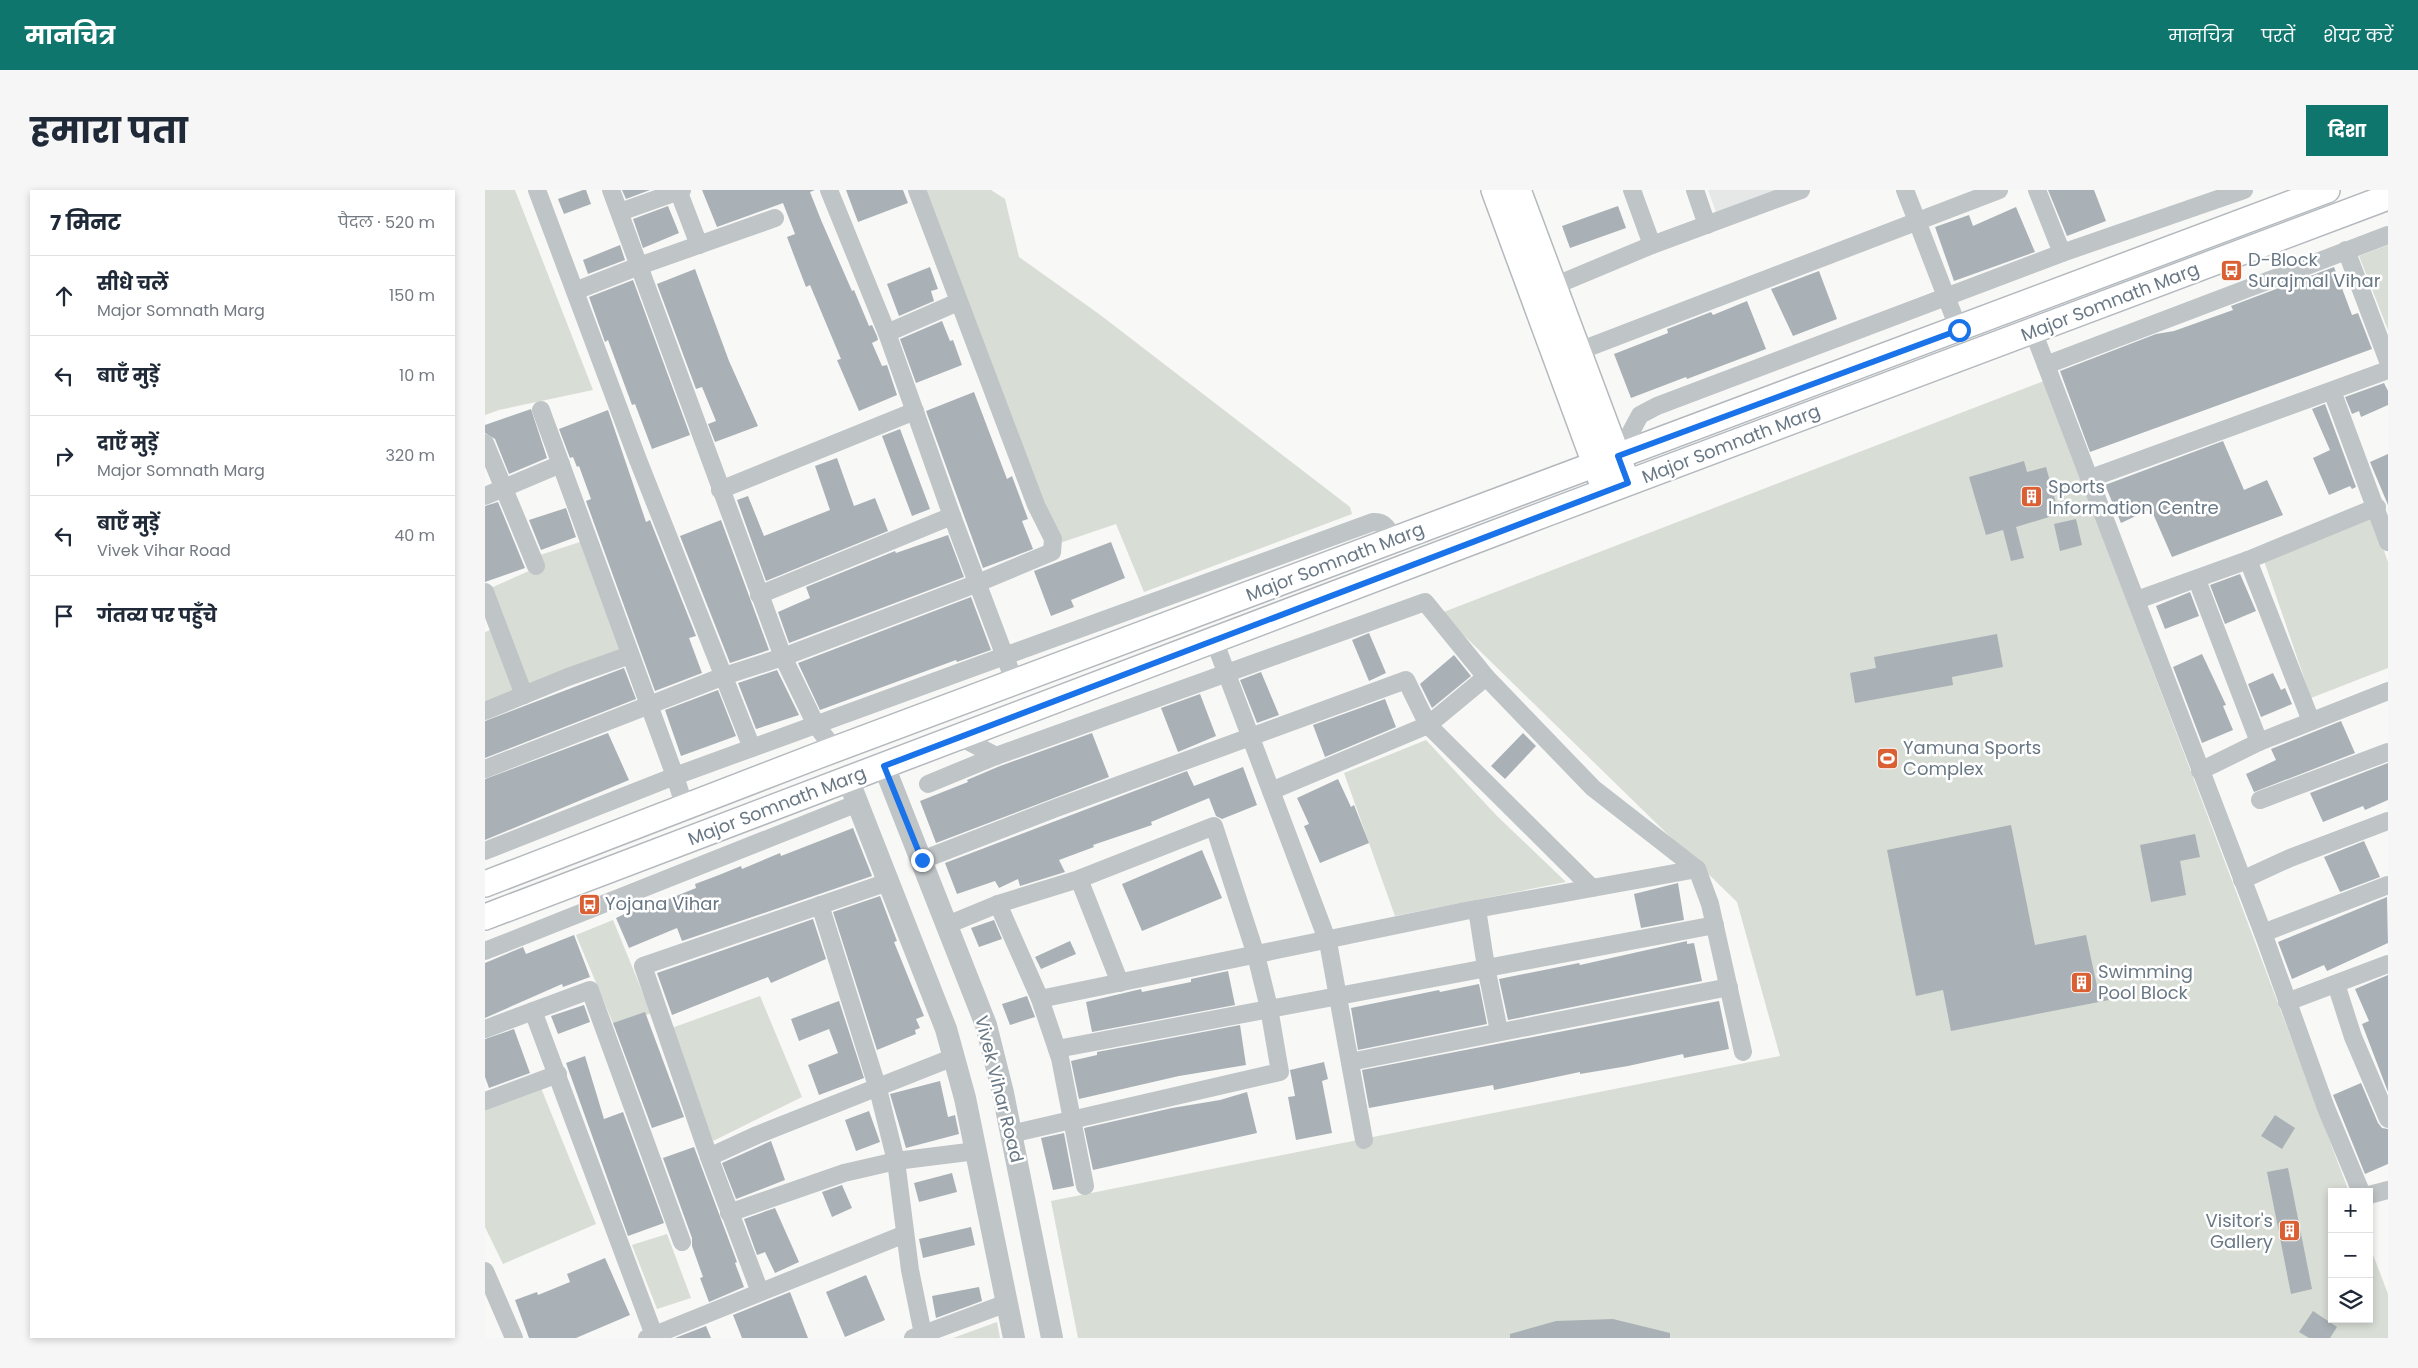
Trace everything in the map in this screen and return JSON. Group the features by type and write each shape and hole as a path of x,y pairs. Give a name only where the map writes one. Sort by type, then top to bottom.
{"main road":[{"path":"1494,190 1606,460 1628,483"},
{"path":"1518,190 1579,351 1606,460 1605,491"},
{"name":"Major Somnath Marg","path":"485,884 835,750 1606,460 1959,330 2327,190"},
{"name":"Major Somnath Marg","path":"485,917 1605,491 2388,197"},
{"path":"1919,344 1930,370"},
{"path":"873,736 884,766"},
{"path":"835,750 848,779"}],"street":[{"path":"537,190 638,460 752,748"},
{"path":"611,190 783,657 816,725 835,750"},
{"path":"620,212 680,190 699,245"},
{"path":"829,190 887,333 952,516 1015,683"},
{"path":"485,769 724,676 783,657 1045,557 1051,552 1053,539 1036,504 917,190"},
{"path":"1631,190 1652,245"},
{"path":"1695,190 1707,225"},
{"path":"1554,286 1652,245 1801,190"},
{"path":"1905,190 1919,221 1959,330"},
{"path":"1579,351 1999,190"},
{"path":"2037,190 2062,253"},
{"path":"1606,460 1640,415 1657,406 2062,253 2244,190"},
{"path":"575,291 639,266 775,218"},
{"path":"2046,365 2388,235"},
{"path":"2346,250 2388,361"},
{"path":"887,333 958,302"},
{"path":"2033,331 2091,478 2263,934 2325,1108 2359,1188"},
{"path":"2091,478 2388,370"},
{"path":"2332,391 2377,507 2388,542"},
{"path":"541,410 685,808"},
{"path":"720,490 915,411"},
{"path":"485,443 536,566"},
{"path":"485,496 561,464"},
{"path":"2137,600 2197,580 2377,507"},
{"path":"759,595 952,516"},
{"path":"485,851 675,776 1373,522 1379,522 1385,526 1393,540"},
{"path":"2248,560 2311,721"},
{"path":"2197,580 2259,742"},
{"path":"485,592 524,695"},
{"path":"928,784 996,756 1425,602 1486,677 1593,788 1697,869 1703,880 1715,926 1743,1052"},
{"path":"1214,640 1327,940 1364,1140"},
{"path":"485,711 629,655"},
{"path":"1271,791 1428,725 1486,677"},
{"path":"922,860 1056,808 1407,680 1428,725 1592,888"},
{"path":"2200,771 2259,742 2388,691"},
{"path":"960,737 996,756"},
{"path":"2260,800 2388,752"},
{"name":"Vivek Vihar Road","path":"884,766 986,1025 1011,1134 1052,1338"},
{"path":"848,779 946,1029 955,1057 1014,1338"},
{"path":"485,951 858,803"},
{"path":"738,821 748,846"},
{"path":"2242,880 2289,858 2388,821"},
{"path":"947,925 998,904 1079,879 1214,826 1256,955 1269,1008 1280,1072 1011,1134"},
{"path":"1040,1000 1477,909 1697,869"},
{"path":"1079,879 1120,983"},
{"path":"760,1292 729,1213 643,966 887,882"},
{"path":"2263,934 2388,885"},
{"path":"998,904 1040,1000 1057,1049 1085,1186"},
{"path":"821,905 878,1089 895,1160 918,1336 1007,1303"},
{"path":"1477,909 1499,1031"},
{"path":"1057,1049 1486,967 1715,926"},
{"path":"2287,1002 2388,964"},
{"path":"2336,984 2353,1037 2388,1119"},
{"path":"1350,1062 1729,987"},
{"path":"485,1028 590,990 682,1242"},
{"path":"533,1011 558,1074 651,1337 905,1234"},
{"path":"709,1157 757,1135 878,1089 955,1057"},
{"path":"485,1101 558,1074"},
{"path":"729,1213 843,1173 895,1160 976,1151"},
{"path":"2373,1194 2388,1190"},
{"path":"485,1271 514,1338"}],"shaded area":[{"path":"485,190 515,190 593,390 499,410 485,415"},
{"path":"916,190 991,190 1005,199 1019,257 1099,314 1350,507 1352,514 1144,592 1116,524 1051,546"},
{"path":"1708,190 1786,190 1717,215"},
{"path":"2388,245 2388,330 2359,256"},
{"name":"Yamuna Sports Complex","path":"2044,381 2347,1188 2328,1188 2328,1323 2373,1323 2373,1255 2388,1294 2388,1338 1078,1338 1051,1201 1780,1056 1737,902 1441,613"},
{"path":"2368,505 2388,562 2388,668 2311,698 2260,549"},
{"path":"583,541 622,653 485,707 485,632 498,627 486,590 538,567 534,557"},
{"path":"1426,740 1497,816 1566,882 1395,916 1344,773"},
{"path":"613,920 651,1013 615,1028 576,935"},
{"path":"760,996 802,1097 713,1141 669,1029"},
{"path":"541,1088 596,1224 503,1264 485,1227 485,1110"},
{"path":"667,1234 691,1298 657,1309 632,1245"},
{"path":"997,1322 1000,1338 953,1338"}],"building":[{"path":"586,190 591,204 564,214 558,199"},
{"path":"622,190 650,190 626,199"},
{"path":"702,190 815,190 810,192 821,220 852,291 854,290 869,326 872,325 877,336 878,340 872,343 882,366 887,365 897,395 859,411 837,360 841,359 810,285 806,287 787,237 795,234 783,203 717,227"},
{"path":"846,190 903,190 908,203 858,222"},
{"path":"2048,190 2094,190 2106,221 2067,236"},
{"path":"668,206 679,233 643,248 633,219"},
{"path":"1618,206 1626,228 1570,248 1562,226"},
{"path":"2016,207 2035,252 1954,281 1935,227 1969,215 1973,226"},
{"path":"620,245 625,260 588,274 583,260"},
{"path":"930,267 938,289 931,291 934,301 899,316 887,284"},
{"path":"2334,267 2352,315 2358,313 2372,349 2090,452 2060,371 2156,334 2174,331 2233,310 2231,306"},
{"path":"695,269 729,361 758,426 715,442 708,424 716,421 702,387 696,389 657,284"},
{"path":"1819,271 1837,319 1793,336 1771,289"},
{"path":"633,280 690,435 652,449 635,404 632,405 608,340 605,342 589,297"},
{"path":"1747,301 1766,349 1631,398 1614,354 1668,333 1667,329 1711,312 1713,315"},
{"path":"942,321 950,341 953,340 962,365 916,383 900,339"},
{"path":"2384,383 2388,391 2388,405 2361,417 2359,411 2352,414 2345,397"},
{"path":"974,392 1007,479 1012,476 1028,519 1022,521 1033,549 983,568 926,411"},
{"path":"2325,404 2356,487 2352,489 2350,486 2329,495 2313,458 2330,450 2312,409"},
{"path":"531,409 547,458 509,474 495,439 485,433 485,425"},
{"path":"608,410 646,522 650,520 696,636 689,638 702,673 655,691 586,501 591,499 579,466 577,467 573,457 570,458 559,429"},
{"path":"900,429 930,509 912,516 882,436"},
{"path":"2223,441 2244,490 2267,480 2283,515 2172,557 2151,509 2121,523 2105,485"},
{"path":"2388,454 2388,505 2370,462"},
{"path":"837,458 854,506 875,498 888,531 766,581 737,500 748,496 764,536 830,510 815,466"},
{"name":"Sports Information Centre","path":"2024,461 2027,472 2046,467 2059,514 2016,527 2024,558 2011,561 2003,530 1986,535 1969,477"},
{"path":"498,502 525,568 485,582 485,506"},
{"path":"566,508 576,537 541,550 529,520"},
{"path":"2076,519 2082,545 2060,551 2054,524"},
{"path":"721,520 769,650 730,663 680,536"},
{"path":"948,535 964,577 789,643 778,612 810,598 806,587 895,551 896,553"},
{"path":"1111,542 1125,578 1071,600 1074,607 1051,616 1034,571"},
{"path":"2240,574 2256,611 2225,624 2210,585"},
{"path":"2190,592 2199,616 2165,629 2156,606"},
{"path":"971,597 991,650 957,662 956,660 820,710 798,663"},
{"path":"1369,633 1386,673 1369,681 1352,640"},
{"path":"1997,634 2003,667 1952,677 1953,685 1855,703 1850,673 1876,668 1874,657"},
{"path":"2202,654 2226,705 2223,706 2233,730 2202,743 2173,667"},
{"path":"1454,655 1471,676 1432,708 1420,684"},
{"path":"624,668 636,699 485,758 485,721"},
{"path":"777,670 799,715 756,729 738,683"},
{"path":"1261,672 1279,715 1257,723 1240,680"},
{"path":"2273,673 2281,690 2285,688 2292,704 2261,717 2248,684"},
{"path":"718,690 736,736 681,756 665,710"},
{"path":"1200,694 1216,736 1178,752 1161,708"},
{"path":"1385,699 1396,727 1325,757 1313,725"},
{"path":"2341,721 2355,753 2254,792 2246,774 2276,760 2271,749"},
{"path":"608,733 629,780 485,840 485,779"},
{"path":"1092,733 1109,777 936,843 920,801 968,782 967,780 1000,766"},
{"path":"1523,733 1536,746 1505,779 1491,766"},
{"path":"2388,763 2388,800 2365,810 2363,806 2323,822 2310,793"},
{"path":"1243,767 1257,805 1222,819 1216,816 1209,798 1151,822 1152,825 1093,845 1094,847 1059,860 1065,872 1062,873 1020,886 1018,879 999,888 995,881 957,894 945,863 1187,771 1194,786"},
{"path":"1338,779 1351,807 1354,805 1369,843 1320,863 1304,826 1309,824 1297,798"},
{"path":"2011,825 2035,945 2086,935 2097,986 2106,984 2109,1000 1951,1031 1943,990 1916,996 1887,850"},
{"path":"853,828 872,876 682,941 677,928 629,948 616,918 635,909 636,912 696,888 695,884 741,866 742,869 780,853 781,856"},
{"path":"2195,834 2200,857 2180,861 2186,895 2151,902 2140,845"},
{"path":"2364,841 2380,877 2340,892 2324,857"},
{"path":"1202,850 1222,898 1142,931 1122,884"},
{"path":"1678,883 1684,920 1641,928 1634,894"},
{"path":"880,896 897,941 894,942 924,1016 916,1019 920,1028 915,1030 916,1034 877,1050 833,912"},
{"path":"2387,897 2388,943 2327,971 2324,965 2292,979 2278,942"},
{"path":"813,919 826,959 771,983 768,977 672,1015 657,973"},
{"path":"994,920 1002,939 979,947 971,928"},
{"path":"574,935 590,977 563,987 562,984 485,1018 485,963 523,947 526,954"},
{"path":"1070,941 1076,954 1041,969 1035,957"},
{"path":"1687,941 1687,944 1694,943 1702,981 1508,1020 1499,979 1579,963 1580,965"},
{"path":"1228,971 1235,1005 1092,1032 1086,1002 1141,989 1142,992 1191,982 1191,979"},
{"path":"2388,975 2388,1092 2362,1024 2369,1021 2355,989"},
{"path":"1479,984 1487,1024 1358,1050 1351,1008"},
{"path":"1027,996 1035,1017 1010,1025 1002,1004"},
{"path":"839,1001 864,1078 819,1095 808,1065 838,1053 829,1029 799,1041 791,1019"},
{"path":"1719,1001 1729,1049 1684,1058 1683,1054 1628,1066 1580,1074 1580,1072 1494,1090 1493,1085 1369,1108 1362,1070"},
{"path":"584,1005 590,1022 558,1034 551,1016"},
{"path":"645,1012 684,1117 652,1128 613,1023"},
{"path":"1240,1025 1246,1065 1179,1076 1079,1099 1071,1061 1097,1055 1097,1052"},
{"path":"514,1029 530,1073 489,1088 485,1077 485,1039"},
{"path":"585,1056 604,1119 623,1112 664,1223 628,1236 566,1063"},
{"path":"1324,1062 1328,1079 1322,1081 1332,1133 1296,1140 1288,1097 1295,1096 1290,1070"},
{"path":"940,1081 948,1117 955,1115 959,1134 906,1148 890,1094"},
{"path":"2361,1083 2378,1123 2382,1128 2388,1129 2388,1164 2365,1174 2333,1095"},
{"path":"1247,1092 1257,1133 1093,1170 1084,1128 1172,1108 1220,1100"},
{"path":"869,1111 880,1142 856,1151 845,1120"},
{"path":"2275,1115 2295,1128 2282,1149 2261,1136"},
{"path":"1064,1133 1074,1186 1053,1190 1041,1138"},
{"path":"771,1141 785,1180 736,1199 722,1163"},
{"path":"694,1147 737,1262 735,1263 744,1287 709,1302 700,1278 703,1277 692,1246 692,1238 663,1158"},
{"name":"Visitor's Gallery","path":"2288,1168 2312,1289 2291,1294 2267,1172"},
{"path":"952,1173 957,1192 919,1202 914,1183"},
{"path":"842,1185 852,1208 832,1217 822,1192"},
{"path":"775,1208 799,1262 775,1273 765,1252 757,1255 744,1219"},
{"path":"971,1227 975,1245 923,1258 919,1239"},
{"path":"605,1258 630,1315 576,1338 529,1338 515,1300 537,1292 538,1295 570,1282 567,1274"},
{"path":"866,1275 885,1320 845,1337 826,1292"},
{"path":"979,1287 982,1301 936,1318 932,1296"},
{"path":"790,1292 808,1338 742,1338 733,1315"},
{"path":"2313,1311 2328,1321 2328,1323 2337,1327 2330,1338 2309,1338 2299,1332"},
{"path":"1613,1319 1670,1333 1670,1338 1510,1338 1510,1334 1556,1321"},
{"path":"706,1326 711,1338 675,1338"}],"place":[{"name":"D-Block Surajmal Vihar","path":"2232,270"},
{"name":"Sports Information Centre","path":"2032,497"},
{"name":"Yamuna Sports Complex","path":"1887,758"},
{"name":"Yojana Vihar","path":"589,904"},
{"name":"Swimming Pool Block","path":"2082,982"},
{"name":"Visitor's Gallery","path":"2289,1231"}],"route":[{"path":"922,860 884,766 1628,483 1618,456 1959,330"}]}
